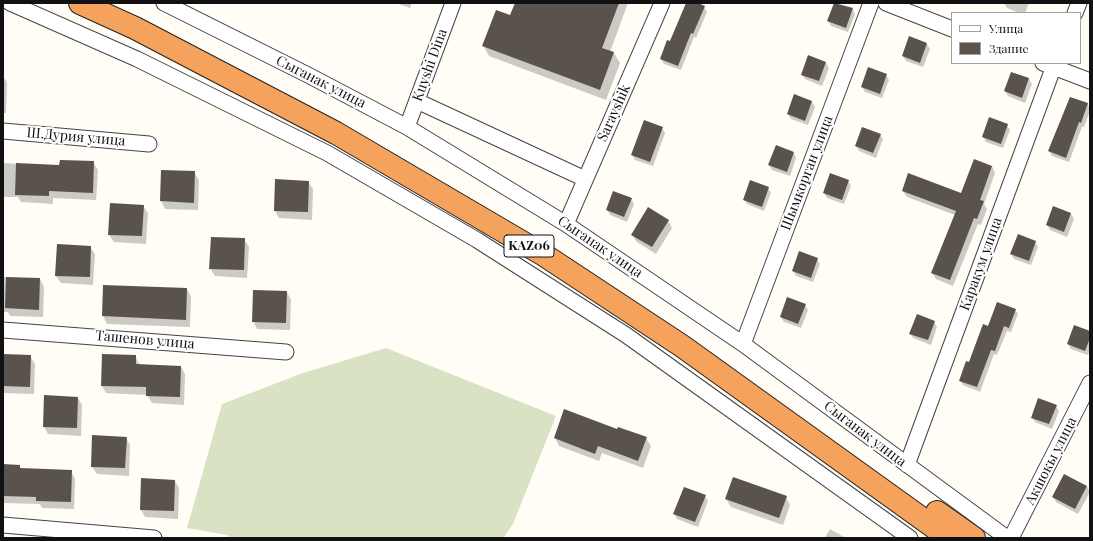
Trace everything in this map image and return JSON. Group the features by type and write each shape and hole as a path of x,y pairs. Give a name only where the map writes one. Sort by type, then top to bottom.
{"highway":[{"name":"KАZ06","path":"80,3 135,28 336,133 544,255 682,346 949,538"},
{"name":"KАZ06","path":"115,3 343,120 552,242 690,334 974,538"}],"street":[{"path":"10,3 137,59 327,153 477,240 626,335 910,538"},
{"name":"Сыганак улица","path":"164,3 308,75 407,127 566,224 743,344 1007,538"},
{"name":"Kuyshi Dina","path":"407,127 453,3"},
{"name":"Sarayshik","path":"566,224 662,3"},
{"name":"Шымкорган улица","path":"743,344 871,3"},
{"path":"886,3 951,29"},
{"path":"1050,64 1090,81"},
{"name":"Каракум улица","path":"907,465 1050,64"},
{"path":"416,101 585,179"},
{"name":"Ш.Дурия улица","path":"3,131 149,144"},
{"name":"Ташенов улица","path":"3,330 286,352"},
{"name":"Акшокы улица","path":"1011,538 1089,386"},
{"path":"3,525 154,538"}],"green space":[{"path":"386,348 556,416 513,524 503,538 231,538 227,535 187,528 222,404 303,373"}],"building":[{"path":"515,3 619,3 602,48 614,52 600,90 482,46 496,10 510,15"},
{"path":"686,3 698,3 705,6 693,34 691,33 678,66 660,59 667,40 670,41"},
{"path":"834,3 853,8 846,28 827,21"},
{"path":"909,36 927,43 920,63 902,56"},
{"path":"808,55 826,62 819,81 801,75"},
{"path":"868,67 887,74 880,94 861,87"},
{"path":"1011,72 1029,78 1022,98 1004,91"},
{"path":"794,94 812,101 805,121 787,114"},
{"path":"1070,97 1088,103 1081,123 1079,122 1066,158 1048,151"},
{"path":"989,117 1008,124 1001,144 982,137"},
{"path":"644,120 663,127 650,162 631,155"},
{"path":"862,127 881,134 873,153 855,146"},
{"path":"776,145 794,152 787,172 768,165"},
{"path":"974,159 992,166 980,200 984,201 977,219 974,218 950,280 931,273 956,211 902,191 908,173 961,193"},
{"path":"60,160 94,161 93,193 49,191 49,196 15,195 16,163 59,165"},
{"path":"161,170 195,171 194,203 160,201"},
{"path":"830,173 849,180 842,200 823,193"},
{"path":"275,179 309,181 308,212 274,211"},
{"path":"750,180 769,187 762,207 743,200"},
{"path":"613,191 632,198 624,217 606,210"},
{"path":"110,203 144,205 142,236 108,235"},
{"path":"1053,206 1071,213 1064,232 1046,225"},
{"path":"648,207 669,220 652,247 631,235"},
{"path":"1018,234 1036,241 1029,261 1010,254"},
{"path":"211,237 245,238 244,270 209,269"},
{"path":"57,244 91,246 90,277 55,276"},
{"path":"799,251 818,258 811,278 792,271"},
{"path":"6,277 40,278 39,310 5,308"},
{"path":"103,285 187,288 186,320 102,316"},
{"path":"253,290 287,291 286,323 252,322"},
{"path":"787,297 806,304 798,324 780,317"},
{"path":"997,302 1016,309 1009,328 1004,326 995,351 991,350 977,387 959,381 966,361 969,362 983,324 988,326"},
{"path":"917,314 935,321 928,340 909,334"},
{"path":"1074,325 1090,331 1090,338 1085,351 1067,344"},
{"path":"3,354 31,355 30,387 3,386"},
{"path":"102,354 136,355 136,364 181,366 180,397 146,396 146,387 101,386"},
{"path":"44,395 78,397 77,428 43,427"},
{"path":"1038,398 1057,405 1049,424 1031,418"},
{"path":"564,409 617,429 618,427 647,437 638,461 598,446 595,454 554,438"},
{"path":"92,435 127,437 125,468 91,467"},
{"path":"3,464 20,465 20,468 72,470 71,502 36,501 36,497 3,496"},
{"path":"1064,474 1087,486 1075,509 1052,497"},
{"path":"733,477 787,496 779,518 725,499"},
{"path":"141,478 175,480 174,511 140,510"},
{"path":"684,487 706,495 695,522 673,514"}]}
